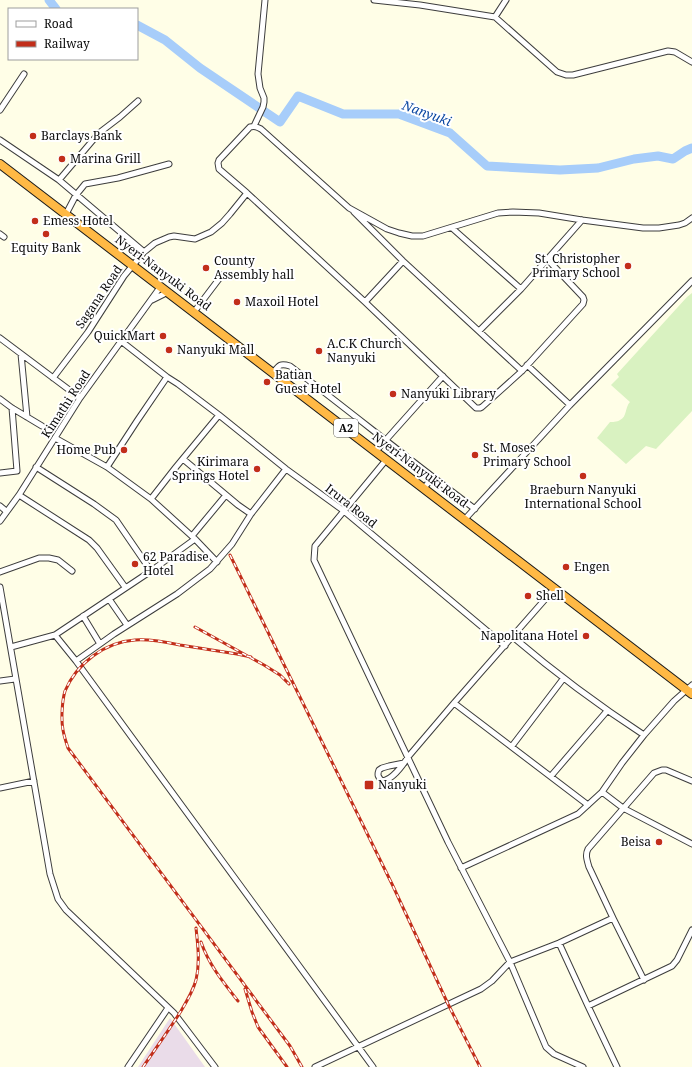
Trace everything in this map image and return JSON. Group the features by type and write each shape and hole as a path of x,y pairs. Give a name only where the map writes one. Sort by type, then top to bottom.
{"highway":[{"name":"Nyeri-Nanyuki Road","path":"0,164 386,460 690,690"}],"street":[{"path":"254,126 263,106 264,98 260,88 258,74 265,0"},
{"path":"374,0 420,5 495,17 557,72 566,75 573,75 668,51 675,52 692,62"},
{"path":"495,17 506,0"},
{"path":"0,110 24,74"},
{"path":"59,180 99,133 138,101"},
{"path":"522,371 403,261 349,208 261,129 250,126 219,160 218,163 219,169 365,302 476,408 480,408 494,397 522,371 584,302 583,297 548,260"},
{"path":"0,140 59,180 144,252"},
{"path":"66,214 76,195 85,184 118,178 169,164"},
{"name":"Sagana Road","path":"53,378 88,332 124,276 144,252 156,243 169,237 174,236 195,239 211,232 222,223 247,193"},
{"path":"349,208 387,229 412,236 423,236 498,213 513,212 539,213 643,228 659,228 679,225 692,218"},
{"path":"479,331 548,260 582,220"},
{"path":"452,228 521,289"},
{"path":"365,302 403,261"},
{"path":"194,312 222,275"},
{"path":"465,519 570,405 692,281"},
{"name":"Kimathi Road","path":"0,521 19,495 80,398 161,286"},
{"name":"Kimathi Road","path":"152,300 168,292"},
{"path":"0,338 80,398"},
{"name":"Irura Road","path":"121,341 219,415 286,469 344,511 505,646"},
{"path":"21,354 27,417"},
{"path":"273,373 279,365 282,364 290,366 385,441 475,509"},
{"path":"527,365 570,405"},
{"path":"376,451 444,376"},
{"path":"107,467 167,377"},
{"path":"0,399 42,426"},
{"path":"0,473 17,470 12,408"},
{"path":"151,499 219,415"},
{"path":"55,438 107,467 151,499 193,537 217,562"},
{"path":"183,459 251,514"},
{"path":"386,460 315,546 314,560 435,816 510,962 546,1047 554,1054 583,1067"},
{"path":"36,467 116,520 151,571"},
{"path":"76,661 127,625 177,594 210,569 232,544 251,514 286,469"},
{"path":"424,488 432,477"},
{"path":"19,495 89,540 125,587"},
{"path":"10,647 55,635 151,571 193,537 226,495"},
{"path":"0,506 6,512"},
{"path":"0,572 39,558 58,560 72,571"},
{"path":"0,587 50,874 58,899 66,910 174,1014 215,1067"},
{"path":"404,763 382,768 378,773 379,778 382,781 386,780 391,777 404,763 454,703 555,588"},
{"path":"109,599 127,625"},
{"path":"84,616 100,644"},
{"path":"55,635 76,661 373,1067"},
{"path":"513,637 564,679 607,711 644,735"},
{"path":"0,681 15,678"},
{"path":"512,746 564,679"},
{"path":"461,868 578,814 602,792 644,735 674,701 690,690"},
{"path":"454,703 588,805"},
{"path":"551,776 607,711"},
{"path":"644,980 613,918 587,861 586,853 654,773 666,770 692,781"},
{"path":"0,788 34,781"},
{"path":"602,792 623,808 692,844"},
{"path":"315,1067 480,988 492,981 510,962 559,943 613,918"},
{"path":"588,1006 667,969 674,964 692,930"},
{"path":"559,943 617,1067"},
{"path":"128,1067 168,1008"}],"shaded area":[{"path":"170,1018 205,1067 138,1067"}],"green space":[{"path":"692,293 692,411 656,449 646,446 626,464 597,438 610,422 622,419 630,402 611,385 619,377 617,374"}],"waterway":[{"name":"Nanyuki","path":"49,0 55,8"},
{"name":"Nanyuki","path":"138,26 165,40 200,68 280,122 298,96 343,114 399,114 450,133 487,166 560,170 598,168 634,159 658,156 673,159 692,148"}],"railway":[{"path":"230,555 392,884 448,1004 480,1067"},
{"path":"195,627 264,665 280,675 289,684"},
{"path":"251,657 152,640 135,640 113,645 93,656 70,681 64,695 62,726 68,748 290,1046 302,1067"},
{"path":"143,1067 188,1000 193,988 196,980 198,961 196,928"},
{"path":"201,942 212,966 238,1001"},
{"path":"245,989 258,1027 287,1067"}],"place":[{"name":"Barclays Bank","path":"33,136"},
{"name":"Marina Grill","path":"62,159"},
{"name":"Emess Hotel","path":"35,221"},
{"name":"Equity Bank","path":"46,234"},
{"name":"St. Christopher Primary School","path":"628,266"},
{"name":"County Assembly hall","path":"206,268"},
{"name":"Maxoil Hotel","path":"237,302"},
{"name":"QuickMart","path":"163,336"},
{"name":"Nanyuki Mall","path":"169,350"},
{"name":"A.C.K Church Nanyuki","path":"319,351"},
{"name":"Batian Guest Hotel","path":"267,382"},
{"name":"Nanyuki Library","path":"393,394"},
{"name":"Home Pub","path":"124,450"},
{"name":"St. Moses Primary School","path":"475,455"},
{"name":"Kirimara Springs Hotel","path":"257,469"},
{"name":"Braeburn Nanyuki International School","path":"583,476"},
{"name":"62 Paradise Hotel","path":"135,564"},
{"name":"Engen","path":"566,567"},
{"name":"Shell","path":"528,596"},
{"name":"Napolitana Hotel","path":"586,636"},
{"name":"Nanyuki","path":"369,785"},
{"name":"Beisa","path":"659,842"}]}
